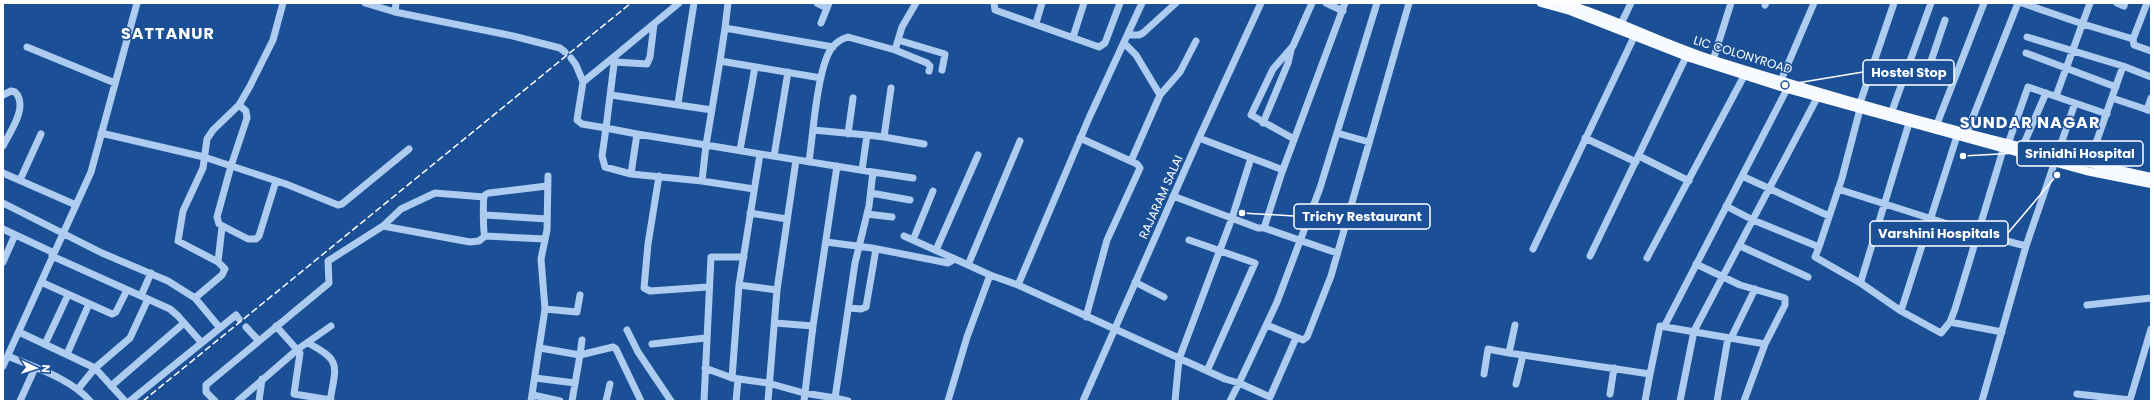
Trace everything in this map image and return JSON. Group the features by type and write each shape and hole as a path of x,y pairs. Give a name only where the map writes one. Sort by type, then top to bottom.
{"main road":[{"name":"LIC COLONYROAD","path":"1541,3 1569,7 1689,56 1713,60 1817,98 1892,111 1904,119 1937,124 1967,132 2006,147 2022,148 2086,171 2151,184"},
{"path":"1620,28 1634,37 1744,76 1782,85"},
{"name":"LIC COLONYROAD","path":"1782,85 1860,106 1958,136 2055,159 2089,163 2151,177"}],"street":[{"path":"3,366 62,232 91,172 137,3"},
{"path":"195,298 224,272 224,266 178,240 183,212 203,168 209,135 239,104 270,47 283,3"},
{"path":"365,3 395,12 513,36 560,48 576,65 583,82 577,120 582,124 913,178"},
{"path":"395,12 396,3"},
{"path":"583,82 615,59 679,3"},
{"path":"678,104 694,3"},
{"path":"702,181 706,144 728,3"},
{"path":"817,3 828,6 821,23"},
{"path":"894,50 902,27 916,3"},
{"path":"994,3 995,10 1036,23 1099,47 1104,46 1120,3"},
{"path":"1036,23 1042,3"},
{"path":"1072,37 1084,3"},
{"path":"1018,285 1080,138 1142,3"},
{"path":"1128,35 1139,35 1143,33 1176,3"},
{"name":"RAJARAM SALAI","path":"1083,401 1134,282 1261,3"},
{"path":"1263,123 1288,63 1291,50 1312,3"},
{"path":"1326,3 1343,11"},
{"path":"1264,228 1294,139 1346,3"},
{"path":"1230,401 1266,325 1301,240 1320,188 1377,3"},
{"path":"1266,325 1296,338 1303,340 1307,337 1338,253 1409,3"},
{"path":"1620,28 1631,3"},
{"path":"1713,60 1731,3"},
{"path":"1645,401 1659,328 1665,325 1742,176 1782,85 1814,3"},
{"path":"1894,3 1860,106 1838,189 1815,257 1862,284 1901,311 1941,332 1950,322 2006,147 2028,87 2107,114"},
{"path":"1892,111 1931,3"},
{"path":"1937,124 1952,82 1984,3"},
{"path":"1967,132 2018,3"},
{"path":"2022,3 2082,24 2133,39"},
{"path":"2056,96 2090,3"},
{"path":"2117,3 2124,6 2126,3"},
{"path":"2147,3 2133,39 2134,45 2151,51"},
{"path":"1945,20 1928,70 1952,82"},
{"path":"615,59 647,64 650,57 654,24"},
{"path":"725,28 833,47"},
{"path":"809,162 821,78 833,47 841,39 848,37 894,50 927,63 930,66 929,72"},
{"path":"1533,249 1634,37"},
{"path":"2027,37 2072,52 2123,66 2151,77"},
{"path":"898,40 945,54 942,70"},
{"path":"1131,161 1160,95 1180,72 1196,41"},
{"path":"1124,43 1136,55 1160,95"},
{"path":"28,47 115,83"},
{"path":"1291,50 1273,69 1252,112 1252,118 1294,139"},
{"path":"2026,53 2116,87"},
{"path":"1590,256 1689,56"},
{"path":"615,59 602,156 605,167 631,174 702,181 754,189"},
{"path":"720,61 821,78"},
{"path":"2089,163 2123,66"},
{"path":"740,150 755,67"},
{"path":"774,156 788,72"},
{"path":"1647,258 1744,76"},
{"path":"884,138 891,88"},
{"path":"3,95 15,92 21,102 20,109 3,146"},
{"path":"2022,148 2046,93"},
{"path":"611,95 712,110"},
{"path":"848,134 853,98"},
{"path":"1680,401 1694,331 1724,277 1817,98"},
{"path":"2112,98 2149,111 2151,98"},
{"path":"1982,401 2026,246 2075,103"},
{"path":"239,104 246,111 247,118 231,166 217,221 222,227 248,239 256,239 259,236 276,181"},
{"path":"1862,284 1861,278 1884,204 1904,119"},
{"path":"814,130 867,135 924,144"},
{"path":"101,133 204,157 276,181 333,203 342,204 409,149"},
{"path":"1337,133 1369,142"},
{"path":"20,180 41,134"},
{"path":"631,174 637,134"},
{"path":"862,170 867,135"},
{"path":"1901,311 1958,136"},
{"path":"1080,138 1139,165 1139,171 1107,240 1086,317"},
{"path":"1199,138 1283,170"},
{"path":"1585,138 1689,181"},
{"path":"968,265 1020,141"},
{"path":"736,401 735,379 739,285 760,154"},
{"path":"936,250 978,155"},
{"path":"1175,401 1178,359 1232,218 1251,158"},
{"path":"768,401 768,383 777,290 796,160"},
{"path":"804,401 813,326 837,166"},
{"path":"835,398 855,262 867,214 873,172"},
{"path":"3,173 76,205"},
{"path":"548,176 547,219 541,259 545,310 532,398 560,401"},
{"path":"659,176 648,244 644,288 650,291 708,287"},
{"path":"1742,176 1829,216"},
{"path":"212,400 204,389 206,385 329,283 328,261 383,226 401,209 435,193 484,197 489,193 547,186"},
{"path":"1838,189 1979,234 2026,246"},
{"path":"913,240 933,191"},
{"path":"871,193 910,200"},
{"path":"1173,196 1258,228 1264,228 1338,253"},
{"path":"484,197 483,205 485,215 482,228 485,236"},
{"path":"3,203 102,253 168,281 195,298 220,328"},
{"path":"1726,206 1753,220 1819,247"},
{"path":"750,213 787,219"},
{"path":"867,214 892,217"},
{"path":"485,215 547,219"},
{"path":"383,226 470,242 479,241 485,236 545,239"},
{"path":"218,262 222,227"},
{"path":"3,229 53,255 170,309 201,342"},
{"path":"3,262 15,235"},
{"path":"904,236 990,275 1018,285 1178,359 1239,383 1269,399 1296,338"},
{"path":"1189,240 1255,263 1207,371"},
{"path":"826,242 860,246 948,262 955,259"},
{"path":"1740,246 1808,277"},
{"path":"849,308 861,310 866,307 876,249"},
{"path":"704,401 705,338 711,257 744,257"},
{"path":"1696,264 1755,289 1783,297 1786,301 1765,344 1744,401"},
{"path":"78,389 95,368 130,338 145,298 151,273"},
{"path":"948,401 967,337 990,275"},
{"path":"41,282 114,314 127,290"},
{"path":"1134,282 1164,297"},
{"path":"739,285 777,290"},
{"path":"1717,401 1729,338 1755,289"},
{"path":"45,344 68,295"},
{"path":"545,310 578,312 580,296"},
{"path":"2087,305 2151,298"},
{"path":"67,354 89,304"},
{"path":"130,401 236,315 239,319"},
{"path":"1950,322 2002,332"},
{"path":"111,386 184,323"},
{"path":"775,323 813,326"},
{"path":"1509,353 1515,325"},
{"path":"1665,325 1765,344"},
{"path":"276,326 300,353 294,398 330,400 334,362 328,354 308,343"},
{"path":"238,401 262,379 330,326"},
{"path":"246,327 259,341"},
{"path":"2077,394 2130,400 2151,329"},
{"path":"627,330 638,352 671,401"},
{"path":"18,332 95,368 125,401"},
{"path":"652,344 705,338"},
{"path":"572,401 582,340"},
{"path":"3,346 9,353 35,368 78,389 90,401"},
{"path":"540,348 580,355 613,347 616,349 641,401"},
{"path":"1484,374 1488,349 1650,374"},
{"path":"1516,384 1522,355"},
{"path":"20,401 35,368"},
{"path":"705,368 735,379 768,383 804,393 848,401"},
{"path":"1610,394 1614,368"},
{"path":"535,378 575,383"},
{"path":"259,401 262,379"},
{"path":"606,401 610,384"}],"railway":[{"path":"143,401 631,3"}],"place":[{"name":"Hostel Stop","path":"1785,85"},
{"name":"Srinidhi Hospital","path":"1963,156"},
{"name":"Varshini Hospitals","path":"2057,175"},
{"name":"Trichy Restaurant","path":"1242,213"}],"district":[{"name":"SATTANUR","path":"168,33"},
{"name":"SUNDAR NAGAR","path":"2030,122"}]}
